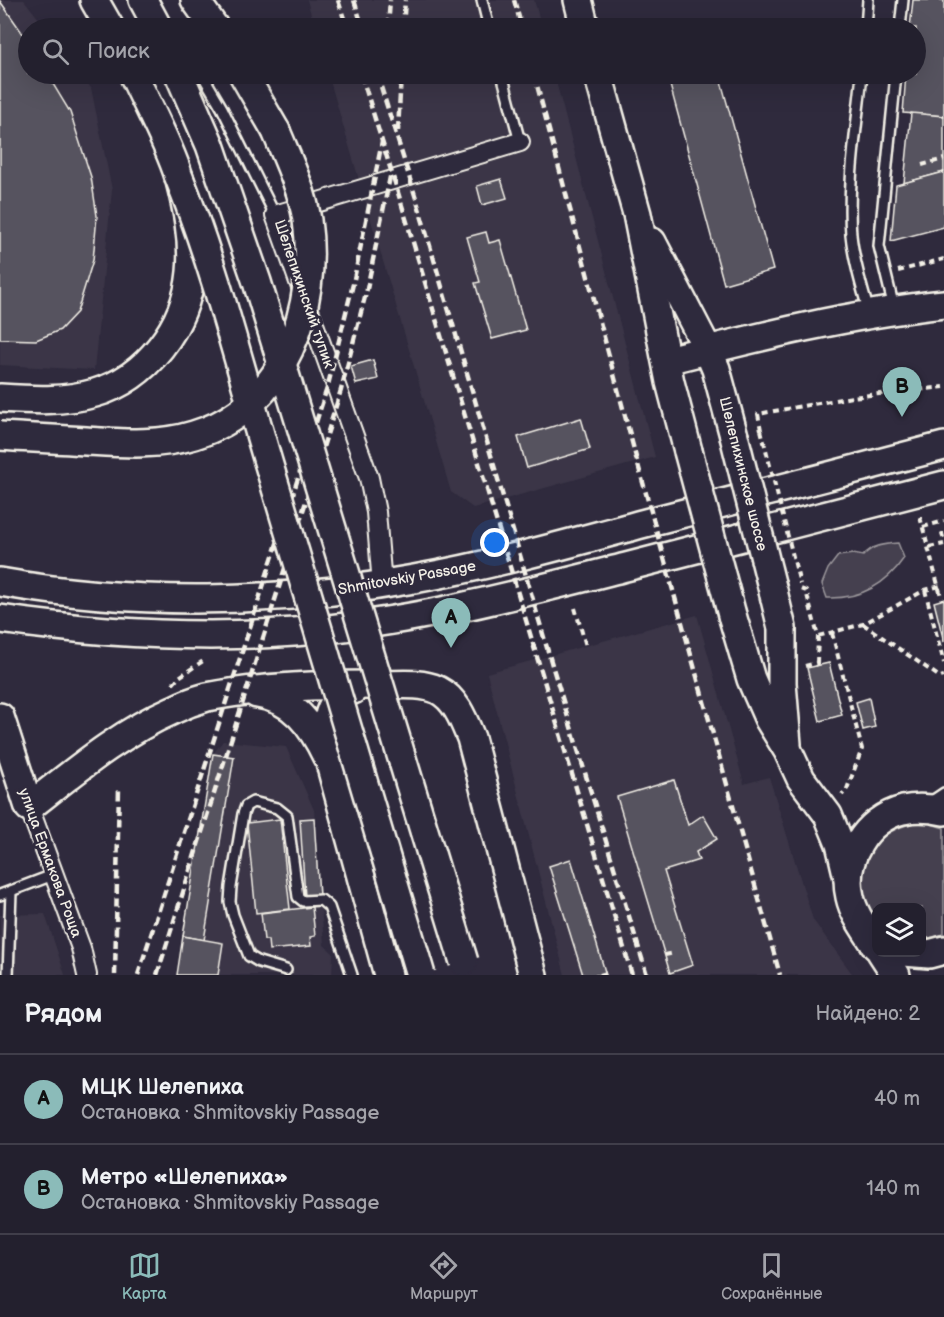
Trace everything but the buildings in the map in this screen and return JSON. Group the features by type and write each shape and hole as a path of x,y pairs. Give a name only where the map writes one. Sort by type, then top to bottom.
{"main road":[{"path":"94,0 104,18"},
{"path":"143,0 153,18"},
{"path":"195,0 208,18"},
{"path":"578,0 582,18"},
{"path":"137,84 198,225 421,975"},
{"path":"183,84 210,145 257,282 466,968"},
{"path":"0,436 127,443 164,442 196,435 243,409 268,384 287,358 300,323 307,291 309,257 307,220 297,179 280,140 249,84"},
{"name":"Шелепихинское шоссе","path":"601,84 638,214 670,382 751,679 769,720 801,778 852,820 880,820"},
{"path":"0,398 43,400 94,393 134,375 156,355 180,313 191,273 190,229 178,175"},
{"name":"Шелепихинское шоссе","path":"638,214 716,369 782,628 784,730 788,751"},
{"path":"667,360 785,331 882,312 944,304"},
{"name":"Shmitovskiy Passage","path":"0,582 97,594 195,598 291,596 382,585 503,560 944,446"},
{"path":"0,619 94,631 172,634 294,632 376,623 512,596 944,485"},
{"path":"368,685 345,693 333,703 328,716 327,736 332,767 388,975"},
{"path":"29,807 98,754 140,726 204,698 298,687 419,685 439,691 453,704 462,717 471,738 533,975"},
{"path":"243,692 267,695 289,705 319,740 332,767"},
{"name":"улица Ермакова Роща","path":"0,717 29,807"},
{"name":"Шелепихинское шоссе","path":"848,878 852,855 864,835 880,820 901,810 937,804"},
{"name":"Шелепихинское шоссе","path":"834,806 848,878 849,895 854,911 872,937"},
{"path":"926,954 944,950"},
{"path":"884,957 896,975"}],"street":[{"name":"Шелепихинский тупик","path":"382,585 376,512 369,478 275,215 520,142"},
{"name":"улица Ермакова Роща","path":"29,807 81,948 87,975"}],"lane":[{"path":"482,0 486,18"},
{"path":"867,18 868,0"},
{"path":"901,18 903,0"},
{"path":"208,84 275,215"},
{"path":"505,84 520,142"},
{"path":"861,84 850,216 853,251 858,275 882,312"},
{"path":"882,312 879,246 895,84"},
{"path":"286,970 259,962 249,956 231,908 231,887 243,814 246,806 253,802 277,808 290,820 298,897 303,901 321,900 329,907 352,975"},
{"path":"0,895 53,875"},
{"path":"8,975 4,959 11,892"}],"path":[{"path":"922,165 944,159"},
{"path":"932,262 944,264"},
{"path":"817,663 818,636 806,591 801,586 758,414 852,397 944,387"},
{"path":"921,517 928,548 941,586 942,600"},
{"path":"923,527 944,521"},
{"path":"928,548 944,542 944,534"},
{"path":"818,636 863,624 925,590 941,586"},
{"path":"925,590 944,663"},
{"path":"575,608 586,646"},
{"path":"863,624 940,677 944,676"},
{"path":"832,633 861,749 848,789 834,806"},
{"path":"166,690 179,677 206,659"},
{"path":"665,955 674,952"},
{"path":"600,975 606,973"}],"shaded area":[{"path":"0,0 24,0 38,18 18,18 18,84 88,84 91,88 112,190 94,370 0,365"},
{"path":"307,0 534,0 539,18 312,18"},
{"path":"331,84 557,84 655,457 473,508 451,492"},
{"path":"898,543 904,558 897,568 880,583 861,593 827,598 822,584 828,569 838,556 853,554 863,556 875,547"},
{"path":"697,615 744,784 769,777 813,920 853,975 565,975 487,673"},
{"path":"223,741 286,747 314,810 324,945 333,953 332,975 177,975 213,754"},
{"path":"915,823 928,823 944,828 944,934 926,939 926,903 872,903 872,914 867,905 862,889 865,860 883,837 898,828"},
{"path":"45,914 65,975 0,975 0,915"}],"railway":[{"path":"338,0 344,18"},
{"path":"354,0 360,18"},
{"path":"389,18 390,0"},
{"path":"404,18 405,0"},
{"path":"514,0 519,18"},
{"path":"364,84 632,975"},
{"path":"380,84 419,208 552,665 647,975"},
{"path":"398,131 400,84"},
{"path":"537,84 637,461 780,975"},
{"path":"138,975 328,385 353,284 382,142"},
{"path":"157,975 341,390 367,289 391,172"},
{"path":"115,975 119,787"}],"place":[{"name":"Метро «Шелепиха»","path":"902,417"},
{"name":"МЦК Шелепиха","path":"451,648"}]}
